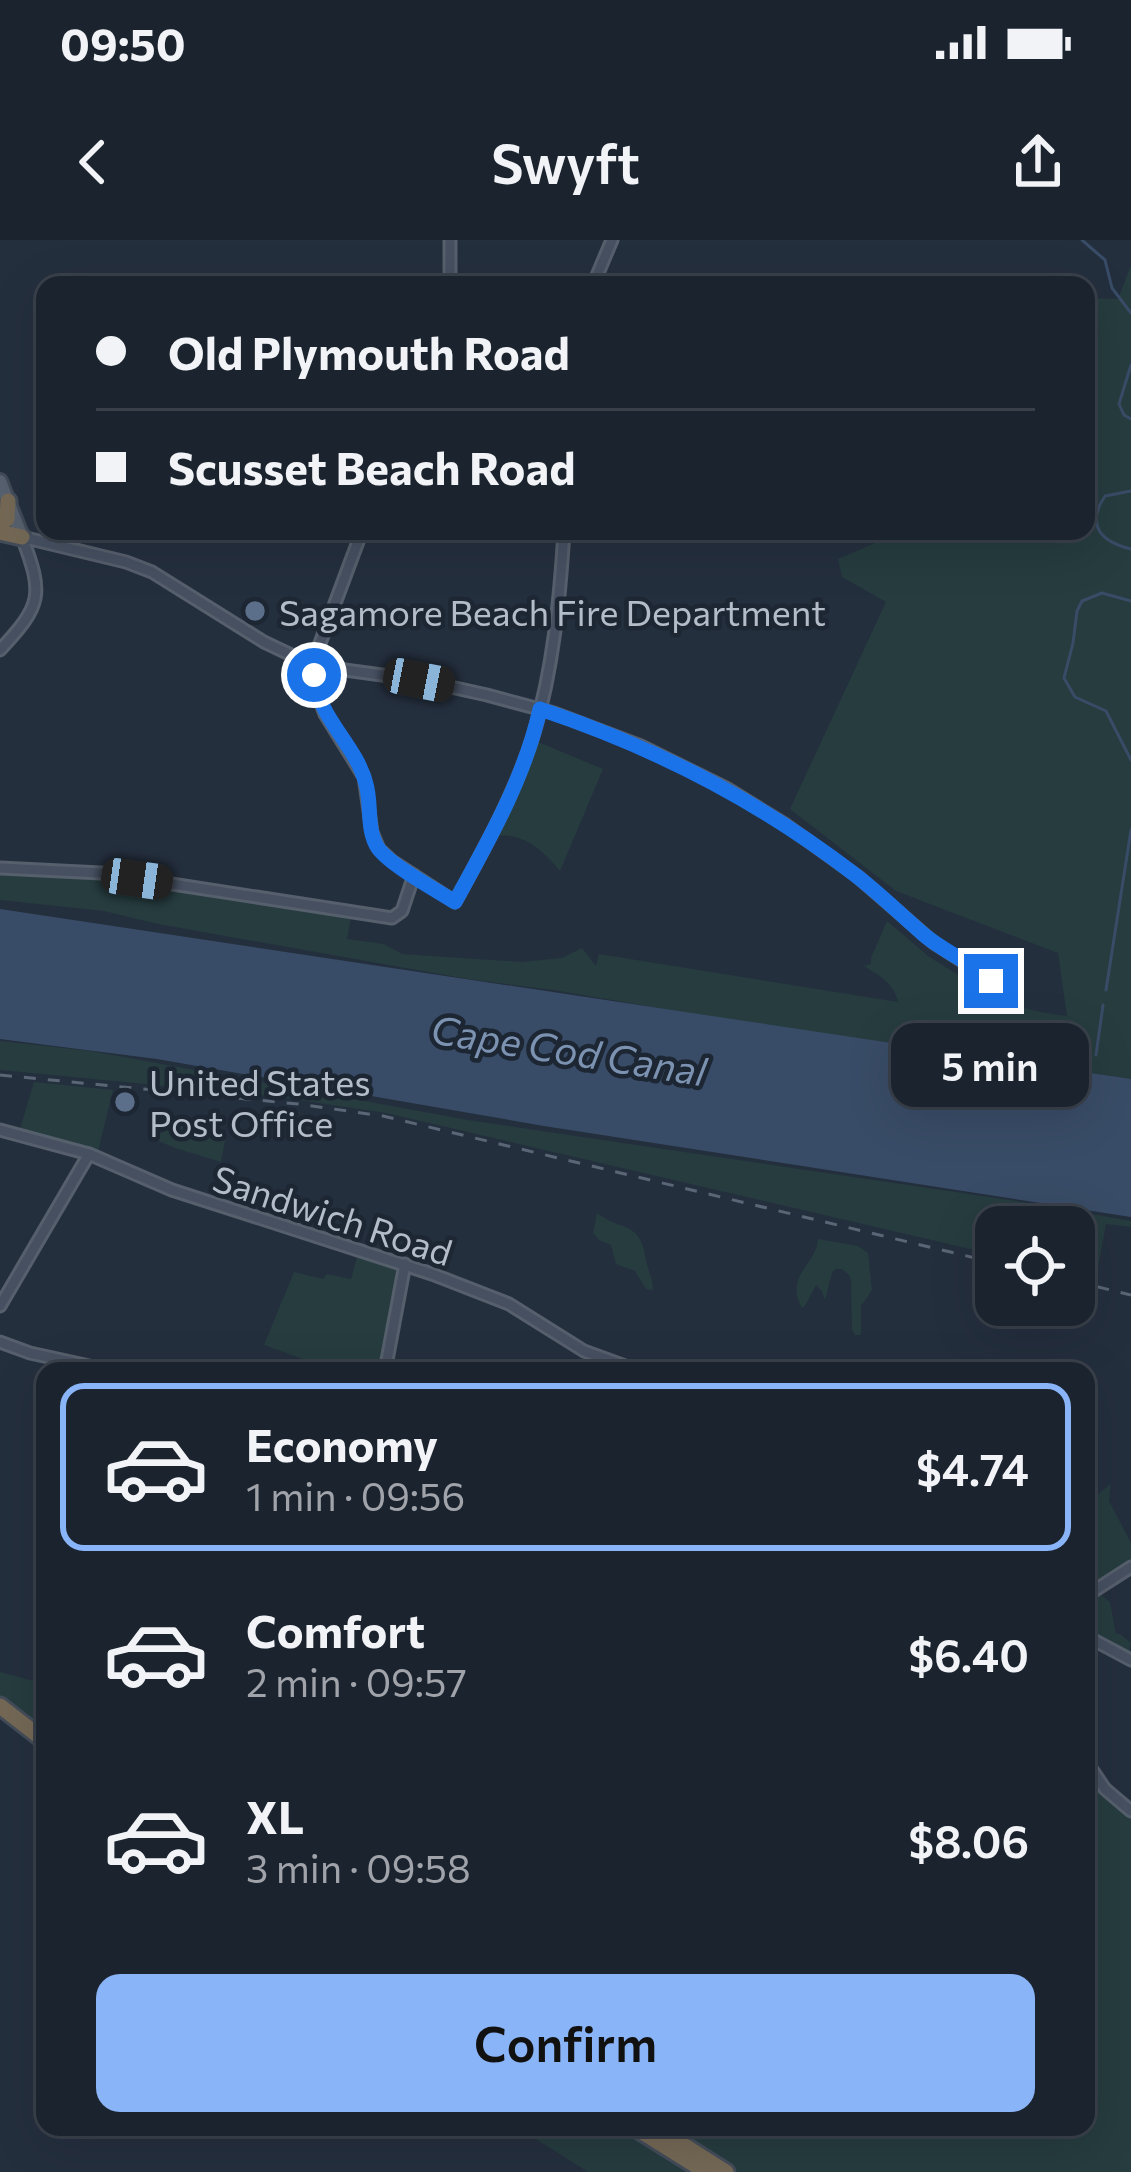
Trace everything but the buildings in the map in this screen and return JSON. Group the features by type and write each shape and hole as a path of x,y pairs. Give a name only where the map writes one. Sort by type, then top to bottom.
{"highway":[{"path":"8,501 7,519 0,527 21,534"},
{"path":"0,1706 36,1734"},
{"path":"0,1719 36,1746"},
{"path":"648,2136 706,2172"},
{"path":"669,2136 726,2172"}],"main road":[{"path":"450,240 450,276"},
{"path":"597,276 612,240"},
{"path":"0,481 37,584 27,621 0,650"},
{"path":"21,534 36,540"},
{"path":"21,534 36,538"},
{"path":"37,540 126,562 165,578 264,642 315,665 457,687 540,709 648,750 753,804 857,876 924,934 966,963 989,978 999,984 1010,975 1004,962 966,963"},
{"path":"42,540 96,555"},
{"path":"358,540 315,665 316,688 322,709 366,784 376,844 387,858 455,902 486,845 532,739 560,597 563,540"},
{"path":"31,561 35,550 47,544"},
{"path":"0,868 101,873 387,918 402,911 414,875"},
{"path":"989,978 992,963"},
{"name":"Sandwich Road","path":"0,1130 89,1154 172,1190 405,1264 509,1304 584,1351 614,1362"},
{"path":"0,1306 89,1154"},
{"path":"387,1362 405,1264"},
{"path":"0,1342 71,1362"},
{"path":"1095,1590 1131,1568"},
{"path":"1095,1641 1131,1660"},
{"path":"1095,1774 1131,1810"}],"green space":[{"path":"1131,265 1131,1079 468,979 104,911 0,900 0,871 91,879 351,917 347,939 384,944 402,954 522,962 562,958 582,948 596,966 599,954 898,1002 890,985 864,966 871,964 887,921 928,956 968,981 966,985 1015,1006 1067,1016 1058,953 896,891 790,809 886,602 842,577 838,559 882,540 1095,540 1095,298 1118,299"},
{"path":"538,742 603,769 560,871 532,844 496,836"},
{"path":"0,1041 91,1051 468,1120 1047,1206 975,1206 975,1250 386,1113 279,1097 0,1070"},
{"path":"34,1082 113,1090 98,1151 20,1129"},
{"path":"173,1123 226,1136 221,1162 149,1137"},
{"path":"597,1213 640,1239 653,1290 646,1289 635,1271 616,1264 611,1245 593,1233"},
{"path":"1095,1215 1131,1221 1131,1227 1106,1224 1096,1279"},
{"path":"818,1239 858,1246 868,1253 872,1290 861,1306 861,1335 852,1330 851,1282 842,1269 832,1273 825,1300 816,1285 802,1308 797,1297 799,1279"},
{"path":"358,1254 398,1267 382,1362 311,1362 264,1345 294,1272 351,1279"},
{"path":"1111,1484 1109,1501 1131,1543 1131,1564 1095,1587 1095,1496"},
{"path":"1095,1593 1110,1602 1116,1634 1131,1643 1128,1655 1095,1637"},
{"path":"0,1672 36,1682 36,1727 0,1699"},
{"path":"1095,1782 1131,1815 1131,2172 738,2172 681,2136 1095,2136"},
{"path":"531,2136 639,2136 696,2172 588,2172"}],"water":[{"name":"Cape Cod Canal","path":"0,909 1131,1079 1131,1217 1095,1211 1095,1206 1060,1206 544,1126 157,1059 0,1039"}],"waterway":[{"path":"1082,240 1105,260 1112,288 1131,313"},
{"path":"1131,365 1119,404 1131,419"},
{"path":"1131,491 1105,496 1097,516 1105,537 1131,549"},
{"path":"1131,601 1102,593 1082,601 1064,678 1075,697 1106,711 1131,760"},
{"path":"1106,990 1131,830"},
{"path":"1096,1055 1103,1005"}],"railway":[{"path":"0,1075 383,1116 975,1258"},
{"path":"1095,1286 1131,1295"}],"place":[{"name":"Sagamore Beach Fire Department","path":"255,611"},
{"name":"United States Post Office","path":"125,1102"}],"route":[{"path":"314,675 322,709 364,777 379,849 455,902 527,752 540,709 648,750 753,804 825,852 934,943 991,981"}]}
